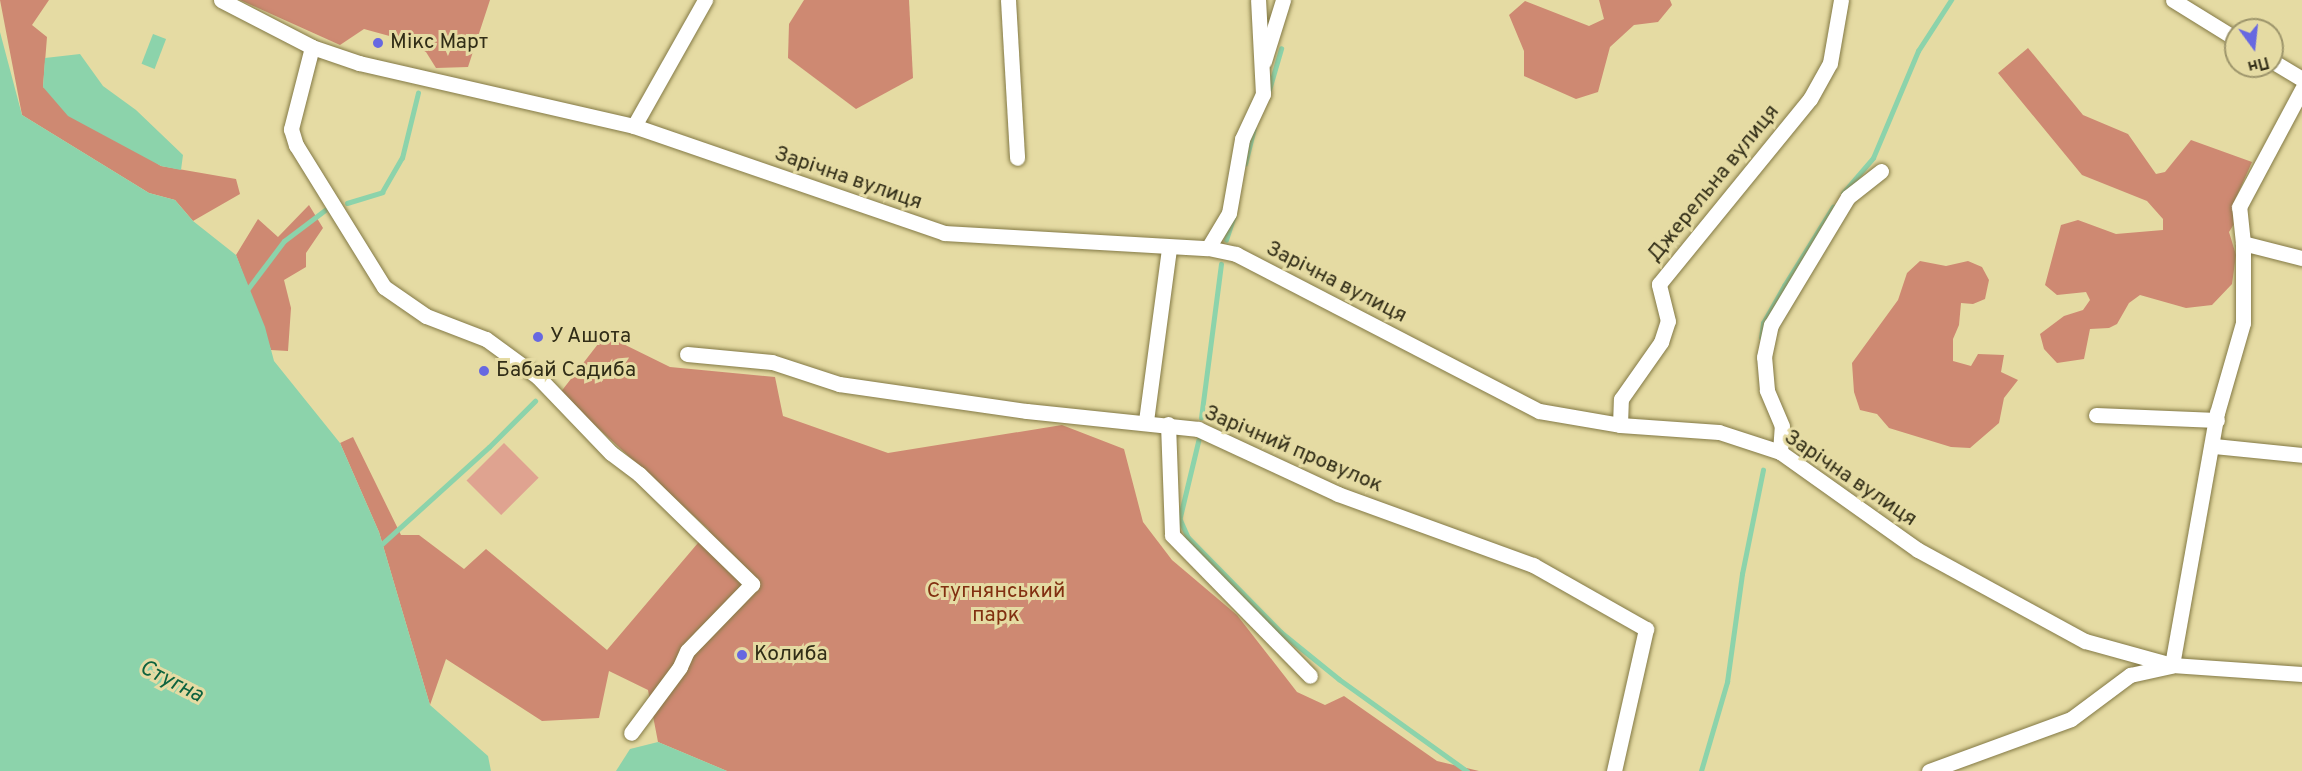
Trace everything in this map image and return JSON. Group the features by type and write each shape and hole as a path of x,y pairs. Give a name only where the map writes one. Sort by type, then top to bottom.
{"street":[{"name":"Зарічна вулиця","path":"221,0 312,47 359,63 634,126 944,234 1169,248 1208,248 1236,254 1539,411 1620,424 1719,432 1780,452 1918,550 2085,641 2172,665"},
{"path":"634,126 705,0"},
{"path":"1008,0 1017,158"},
{"path":"1208,248 1229,213 1242,139 1263,94 1258,0"},
{"path":"1261,70 1283,0"},
{"name":"Джерельна вулиця","path":"1620,424 1622,399 1661,342 1668,321 1659,284 1810,99 1830,63 1841,0"},
{"path":"2173,0 2224,32"},
{"path":"312,47 291,129 296,145 384,287 426,316 486,339 538,377 575,418 752,584 687,651 680,667 631,733"},
{"path":"2284,68 2302,79"},
{"path":"2172,665 2217,420 2243,323 2243,243 2239,207 2302,90"},
{"path":"1780,452 1782,426 1767,390 1764,357 1771,325 1848,197 1881,171"},
{"path":"2243,243 2302,258"},
{"path":"1146,421 1169,248"},
{"name":"Зарічний провулок","path":"687,354 772,362 814,378 850,386 1027,411 1146,421 1198,429 1338,494 1533,565 1646,629 1614,771"},
{"path":"2096,415 2217,420"},
{"path":"1168,424 1172,536 1310,676"},
{"path":"2214,446 2302,455"},
{"path":"1929,771 2071,719 2130,675 2172,665 2302,674"}],"shaded area":[{"path":"504,443 539,478 501,515 467,480"}],"green space":[{"path":"0,0 49,0 32,25 47,37 43,87 161,166 236,179 240,194 193,221 175,200 149,193 22,115"},
{"path":"240,0 490,0 468,67 436,68 426,52 404,40 364,29 340,45"},
{"path":"804,0 909,0 913,78 856,109 788,58 789,24"},
{"path":"1599,0 1670,0 1672,5 1658,22 1634,25 1610,47 1598,92 1576,99 1524,76 1524,51 1509,15 1525,1 1589,26 1604,19"},
{"path":"2028,48 2083,115 2128,134 2156,174 2165,172 2191,140 2252,162 2232,207 2234,224 2229,232 2236,255 2232,284 2212,305 2186,308 2140,295 2129,303 2117,324 2109,328 2090,329 2084,359 2057,363 2044,349 2040,334 2064,316 2083,310 2090,300 2086,292 2057,295 2045,285 2061,225 2078,220 2116,234 2163,230 2163,219 2147,201 2082,175 1998,73"},
{"path":"309,205 323,228 306,253 306,267 284,280 291,308 288,351 271,350 236,255 258,219 278,237"},
{"path":"1920,261 1946,266 1968,261 1982,267 1989,280 1985,299 1973,304 1961,303 1959,325 1953,339 1953,361 1971,366 1978,354 2004,355 2001,372 2018,380 2004,398 1999,423 1970,448 1951,447 1889,428 1877,414 1860,410 1854,392 1852,363 1898,300 1907,273"},
{"name":"Стугнянський парк","path":"605,335 670,367 775,377 783,416 888,453 1062,425 1124,449 1143,522 1172,560 1237,615 1297,692 1325,705 1344,696 1437,761 1479,771 727,771 658,742 648,690 609,671 599,718 542,721 446,659 430,705 379,532 340,443 353,437 401,535 419,535 464,569 486,549 607,650 709,530 560,393"}],"water":[{"name":"Стугна","path":"0,32 22,115 149,193 175,200 193,221 236,255 265,327 274,361 340,443 379,532 430,705 488,756 491,771 0,771"},
{"path":"153,34 166,39 155,69 142,64"},
{"path":"80,54 103,86 136,110 183,155 181,170 161,166 68,116 43,87 45,58"},
{"path":"658,742 727,771 616,771 630,749"}],"waterway":[{"path":"1843,193 1873,158 1918,51 1951,0"},
{"path":"1269,90 1281,49"},
{"path":"347,203 382,192 402,158 418,93"},
{"path":"1245,164 1254,129"},
{"path":"1761,338 1763,323 1833,207"},
{"path":"247,290 284,241 325,210"},
{"path":"1226,240 1234,216"},
{"path":"1201,418 1221,264"},
{"path":"382,544 489,447 535,401"},
{"path":"1199,440 1180,519 1188,537 1281,632 1339,679 1467,771"},
{"path":"1701,771 1727,682 1742,574 1763,470"}],"place":[{"name":"Мікс Март","path":"378,43"},
{"name":"У Ашота","path":"538,337"},
{"name":"Бабай Садиба","path":"484,371"},
{"name":"Колиба","path":"742,655"}]}
